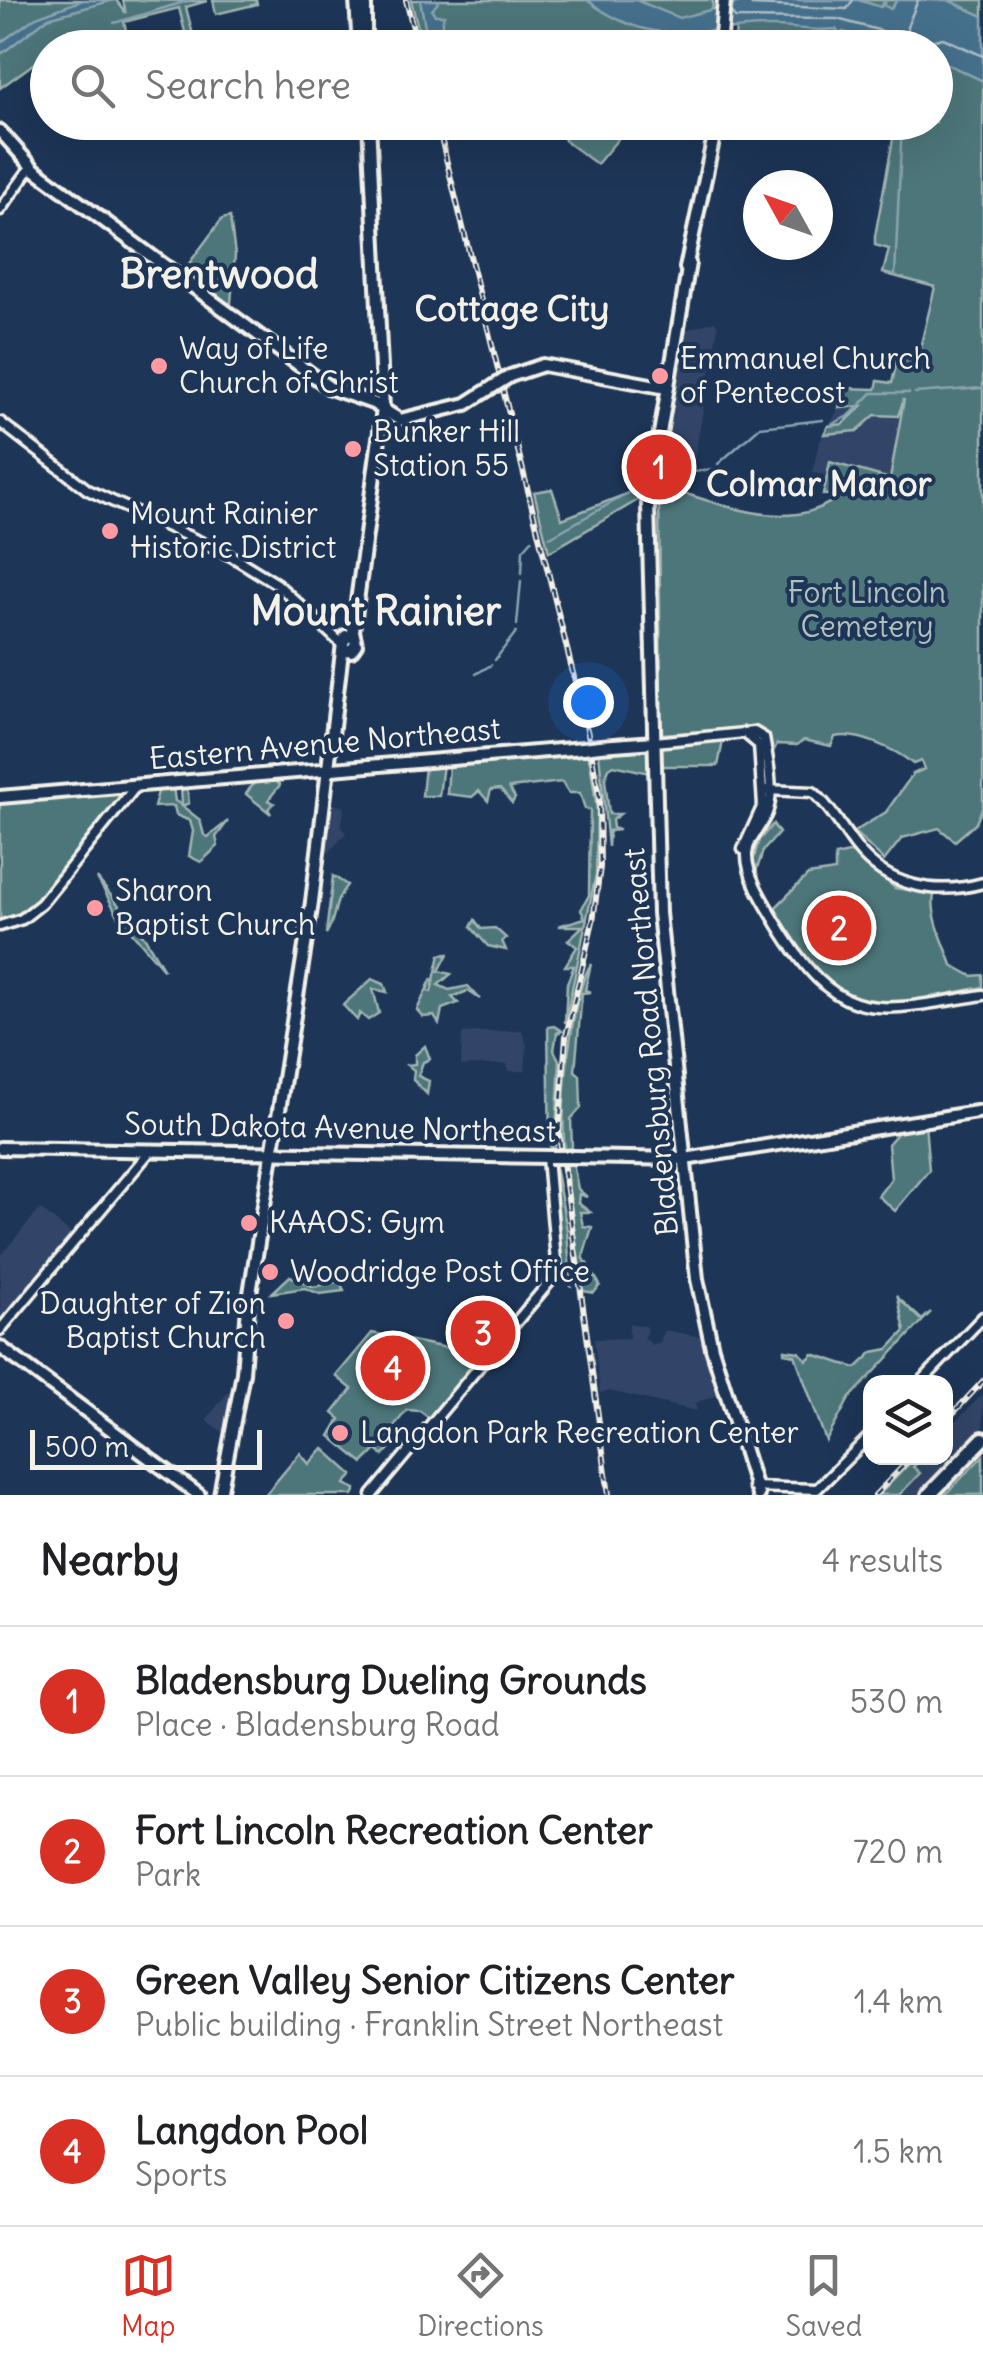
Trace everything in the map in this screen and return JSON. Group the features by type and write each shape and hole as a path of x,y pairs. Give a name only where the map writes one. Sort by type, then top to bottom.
{"highway":[{"path":"928,1495 983,1443"},
{"path":"936,1495 983,1443"}],"main road":[{"path":"356,0 360,30"},
{"path":"363,30 364,0"},
{"path":"719,30 722,0"},
{"path":"0,131 31,167 292,362 330,388 406,419"},
{"path":"346,641 380,450 367,140"},
{"name":"Bladensburg Road Northeast","path":"711,140 651,498 659,912 698,1309 755,1491"},
{"path":"380,450 391,431 406,419 466,404 511,375 543,365 667,388"},
{"path":"223,1495 380,407"},
{"name":"Eastern Avenue Northeast","path":"0,797 654,742"},
{"name":"South Dakota Avenue Northeast","path":"0,1148 683,1156 983,1108"},
{"name":"Bladensburg Road Northeast","path":"683,1156 707,1330 738,1438"},
{"path":"707,1330 719,1340"},
{"path":"0,1348 199,1495"}],"street":[{"path":"0,210 31,167"},
{"path":"0,422 88,490 259,572 346,641"},
{"path":"654,742 743,733 758,741 769,809 748,848 750,869 796,952 824,988 840,1001 891,1008 983,998"},
{"path":"0,926 22,919 41,904 136,786"},
{"path":"766,790 801,788 816,794 864,856 899,880 940,890 983,883"},
{"path":"0,1330 152,1150"},
{"path":"372,1495 555,1276 548,1157"},
{"path":"928,1375 983,1317"},
{"path":"755,1491 820,1488 863,1443"}],"shaded area":[{"path":"715,321 718,327 694,461 661,460 682,331"},
{"path":"904,399 891,479 830,462 827,475 812,473 819,443 839,408"},
{"path":"332,804 345,807 341,827 346,833 324,858"},
{"path":"522,1030 527,1046 525,1071 508,1071 507,1064 461,1066 462,1033"},
{"path":"40,1209 74,1236 0,1325 0,1256"},
{"path":"629,1323 648,1327 644,1337 652,1345 660,1342 664,1330 701,1337 718,1395 695,1403 697,1411 609,1391 600,1393 594,1339 629,1338"},
{"path":"232,1387 229,1413 225,1434 206,1420"},
{"path":"983,1394 983,1430 953,1460 953,1424"},
{"path":"949,1465 919,1495 899,1495 919,1473 913,1467"}],"green space":[{"path":"0,0 116,0 126,13 123,0 207,1 186,7 192,30 184,30 179,8 124,22 126,30 30,30 30,66 0,88"},
{"path":"213,0 256,0 257,4 216,14"},
{"path":"411,0 713,0 711,30 419,30"},
{"name":"Fort Lincoln Cemetery","path":"739,0 983,0 983,806 976,823 955,841 939,828 902,838 884,861 854,832 886,812 913,774 924,769 921,761 913,764 887,748 855,737 835,737 831,746 804,740 797,745 777,744 772,754 765,732 756,728 661,734 659,486 728,507 776,515 800,514 841,494 823,495 830,462 890,479 904,399 898,416 875,415 857,431 824,434 828,426 843,424 862,406 839,408 842,388 876,389 878,381 892,383 899,352 918,356 935,287 883,273 889,249 875,245 875,236 893,140 953,140 953,30 736,30"},
{"path":"565,140 617,140 597,164"},
{"path":"230,217 235,255 231,303 217,306 179,277 222,219"},
{"path":"648,480 645,496 549,552 534,492 552,489 562,519 624,495"},
{"path":"723,741 718,766 662,766 661,746"},
{"path":"649,746 649,773 614,765 609,768 605,779 609,814 620,814 612,820 613,828 619,830 609,831 608,847 599,753"},
{"path":"585,753 590,761 597,810 596,874 565,1023 567,983 574,966 565,966 577,947 568,940 583,926 558,926 585,918 581,910 589,895 590,810 585,809 580,793 569,793 562,782 509,788 515,798 512,803 500,789 491,790 488,801 479,791 472,797 447,794 449,764"},
{"path":"443,764 439,796 422,796 425,766"},
{"path":"257,778 273,778 280,785 268,800 274,803 268,809 271,814 246,794"},
{"path":"187,786 189,803 182,806 200,820 204,835 208,837 228,821 216,837 218,846 201,862 189,856 193,831 190,821 176,815 174,806 154,807 159,788 173,787 175,801 182,805 181,787"},
{"path":"127,791 88,848 54,886 18,915 0,923 0,801"},
{"path":"773,824 779,833 763,851 757,869 753,861 759,840"},
{"path":"853,852 895,888 934,894 936,920 952,965 972,976 983,975 983,987 901,1003 857,1000 825,984 774,909 808,875 835,871 835,856"},
{"path":"333,876 347,885 326,934"},
{"path":"97,878 145,938 164,970 119,917"},
{"path":"475,920 481,929 495,928 506,938 502,941 506,950 488,946 471,927"},
{"path":"448,954 439,971 451,974 438,985 449,990 468,986 480,999 468,991 452,997 458,1003 442,1009 439,1024 434,1016 423,1017 417,1010 432,978 427,991 431,992 440,955"},
{"path":"591,964 585,990 591,992 582,993 575,1071 580,1075 581,1108 571,1119 572,1148 565,1149 568,1054 578,1001"},
{"path":"372,979 384,984 387,992 373,989 379,1013 368,1020 360,1013 357,1020 343,1005"},
{"path":"548,1027 562,1031 557,1033 554,1050 560,1062 555,1149 550,1146"},
{"path":"425,1046 430,1059 423,1062 418,1076 429,1081 427,1094 413,1080 414,1070 407,1065 415,1064 415,1055"},
{"path":"925,1124 929,1170 895,1211 878,1196 891,1179 888,1144 902,1128"},
{"path":"565,1163 573,1163 578,1189 587,1197 579,1194 578,1203 590,1212 580,1212 583,1226 592,1227 583,1257 600,1285 594,1293 583,1291"},
{"path":"555,1166 567,1230 571,1288 569,1267 561,1266 551,1169"},
{"path":"290,1276 314,1287 340,1281 344,1291 320,1294 305,1288 272,1293"},
{"path":"898,1298 922,1320 931,1312 872,1375 863,1375 863,1384 849,1399 826,1441 795,1355 784,1353 785,1350 799,1352 807,1360 813,1354 856,1368 873,1352 888,1349 905,1331"},
{"path":"372,1333 466,1352 477,1360 436,1413 429,1418 420,1411 407,1410 390,1431 396,1437 389,1439 390,1448 383,1455 376,1450 363,1463 330,1436 340,1419 333,1413 352,1389 336,1376"},
{"path":"323,1448 353,1475 345,1484 356,1489 353,1495 265,1495 300,1453 309,1464"},
{"path":"983,1456 983,1495 945,1495"},
{"path":"908,1465 915,1465 920,1473 899,1495 879,1495"}],"water":[{"path":"83,0 114,0 48,18 0,55 0,43 36,17"},
{"path":"420,0 440,0 432,10 435,15 444,15 440,30 426,30"},
{"path":"587,0 636,0 679,18 748,0 858,0 881,7 885,0 885,6 891,9 897,0 948,0 983,16 983,81 953,67 953,30 649,30 610,15"}],"waterway":[{"path":"114,23 191,0"},
{"path":"895,275 901,140"},
{"path":"915,393 983,388"},
{"path":"831,425 850,415 872,393 909,393"},
{"path":"718,464 760,427 823,420"},
{"path":"659,477 714,469"},
{"path":"550,537 647,483"},
{"path":"522,573 523,550 532,540"},
{"path":"517,625 521,581"},
{"path":"495,660 516,632"},
{"path":"476,674 491,665"}],"railway":[{"path":"406,0 414,30"},
{"path":"441,140 588,734 599,796 600,867 593,921 566,1036 559,1133 609,1495"},
{"path":"953,1413 983,1381"},
{"path":"875,1495 904,1465"}],"place":[{"name":"Way of Life Church of Christ","path":"159,366"},
{"name":"Emmanuel Church of Pentecost","path":"660,376"},
{"name":"Bunker Hill Station 55","path":"353,449"},
{"name":"Bladensburg Dueling Grounds","path":"659,467"},
{"name":"Mount Rainier Historic District","path":"110,531"},
{"name":"Sharon Baptist Church","path":"95,908"},
{"name":"Fort Lincoln Recreation Center","path":"839,928"},
{"name":"KAAOS: Gym","path":"249,1223"},
{"name":"Woodridge Post Office","path":"270,1272"},
{"name":"Daughter of Zion Baptist Church","path":"286,1321"},
{"name":"Green Valley Senior Citizens Center","path":"483,1333"},
{"name":"Langdon Pool","path":"393,1368"},
{"name":"Langdon Park Recreation Center","path":"340,1433"}],"district":[{"name":"Brentwood","path":"219,274"},
{"name":"Cottage City","path":"512,309"},
{"name":"Colmar Manor","path":"819,484"},
{"name":"Mount Rainier","path":"376,611"}]}
